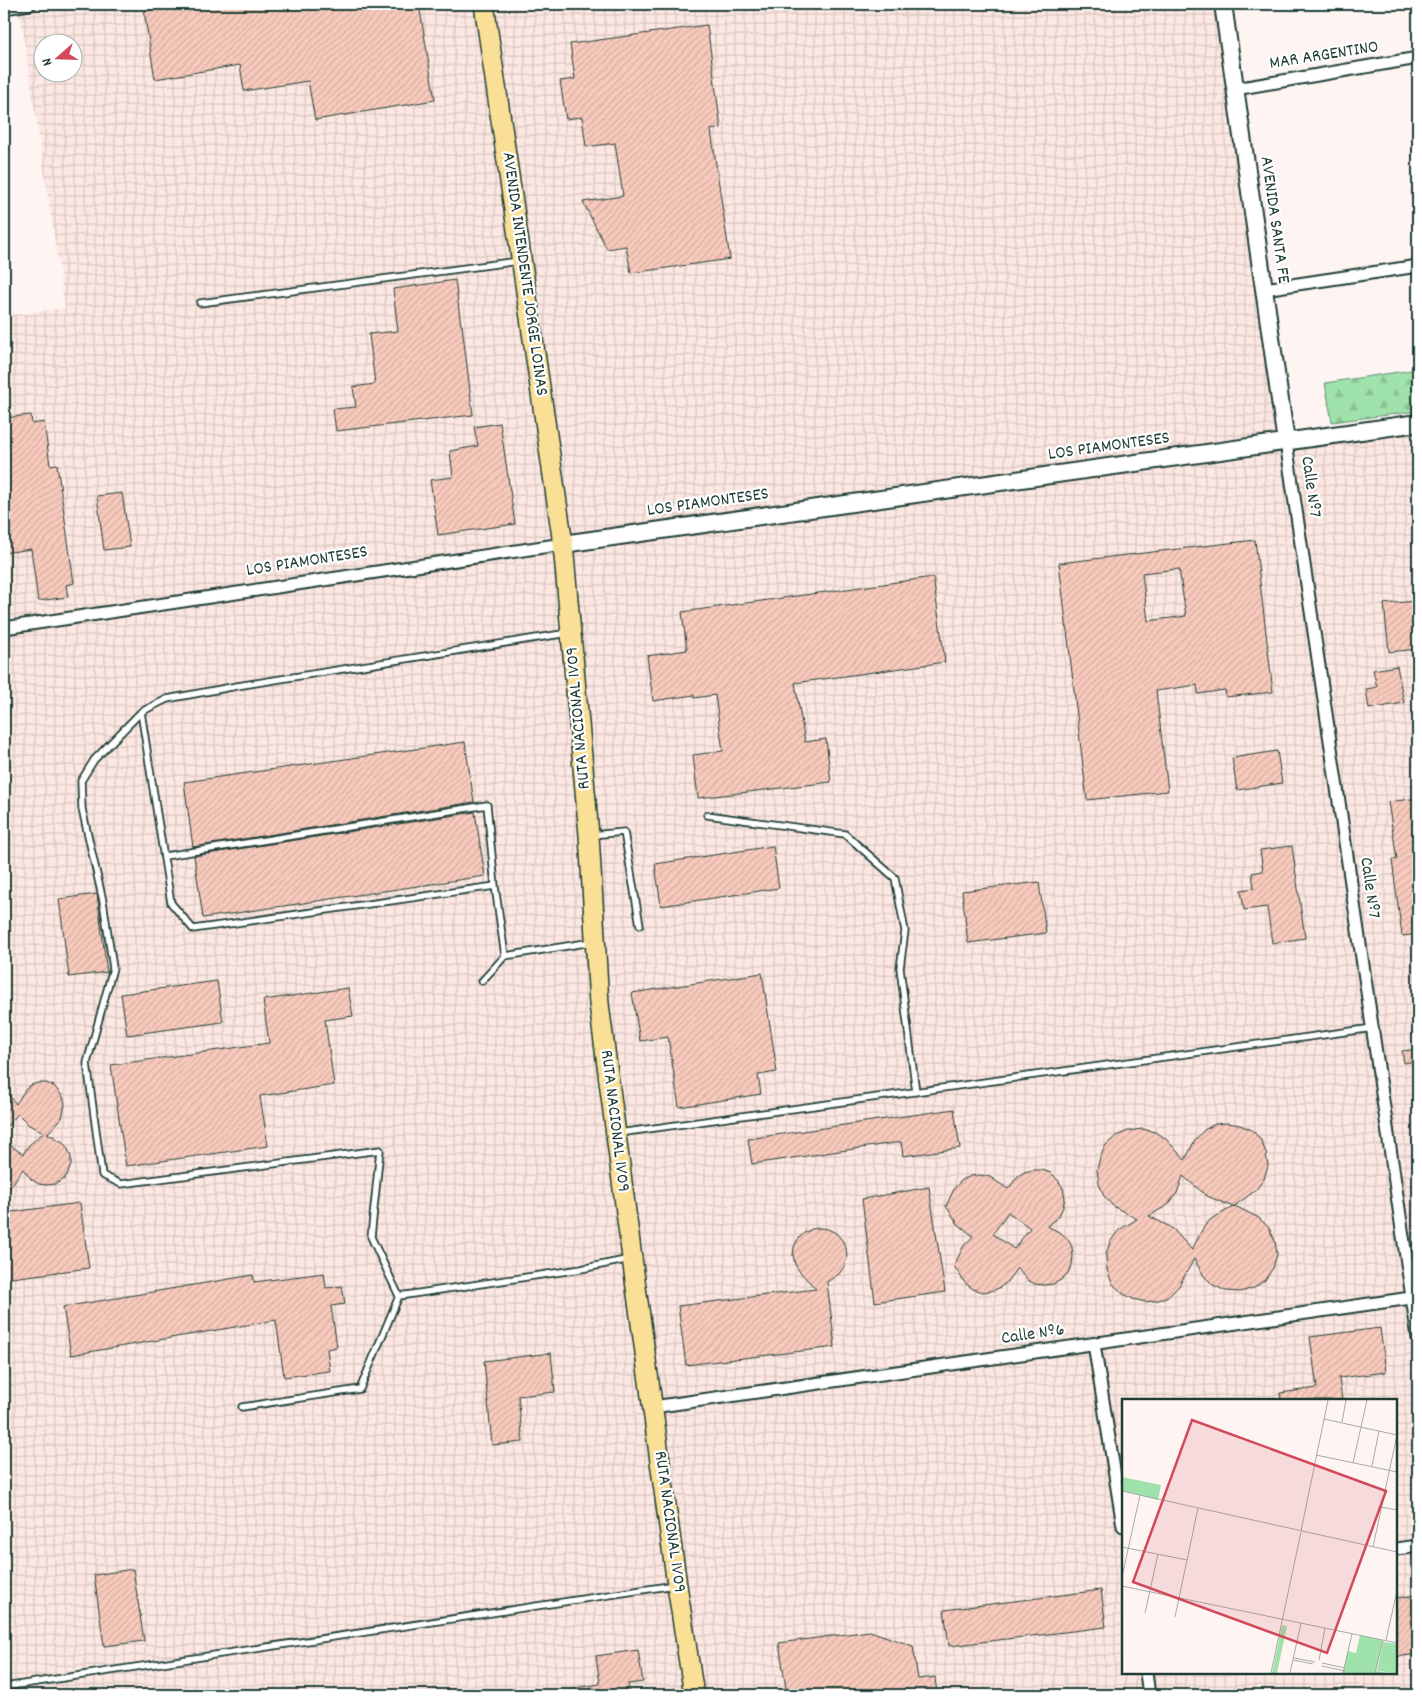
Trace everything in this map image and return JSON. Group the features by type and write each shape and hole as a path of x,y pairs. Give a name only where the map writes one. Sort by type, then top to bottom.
{"main road":[{"name":"AVENIDA INTENDENTE JORGE LOINAS","path":"484,4 563,544"},
{"name":"AVENIDA SANTA FE","path":"1223,4 1286,442"},
{"name":"LOS PIAMONTESES","path":"563,544 1418,423"},
{"name":"RUTA NACIONAL 1V09","path":"563,544 589,835 599,1004 632,1258 694,1695"}],"street":[{"path":"4,8 30,4"},
{"name":"MAR ARGENTINO","path":"1235,89 1418,58"},
{"path":"1264,289 1418,266"},
{"name":"Calle Nº7","path":"1286,442 1415,1297 1418,1338"},
{"name":"LOS PIAMONTESES","path":"4,628 563,544"},
{"name":"Calle Nº6","path":"653,1408 1415,1297"},
{"path":"1094,1344 1122,1520"},
{"path":"1397,1549 1418,1546"},
{"path":"1146,1674 1149,1695"}],"lane":[{"path":"200,303 522,260"},
{"path":"242,1407 360,1389 399,1296 371,1237 380,1150 121,1184 102,1175 87,1063 113,968 103,901 82,809 81,781 94,760 141,712 167,699 572,632"},
{"path":"141,712 171,903 193,929 495,886"},
{"path":"164,856 487,805 495,886 506,956"},
{"path":"707,815 845,834 895,878 905,932 900,968 916,1092"},
{"path":"589,835 624,832 640,925"},
{"path":"482,981 506,956 596,942"},
{"path":"615,1134 1373,1028"},
{"path":"399,1296 581,1269 632,1258"},
{"path":"4,1687 677,1585"}],"shaded area":[{"path":"1223,4 1286,442 1418,423 1418,1695 4,1695 4,316 65,308 19,5"}],"green space":[{"path":"1418,369 1418,411 1332,422 1325,383"}],"building":[{"path":"186,4 419,4 435,100 315,120 308,81 244,91 240,65 155,79 144,11"},
{"path":"707,25 721,128 711,130 730,259 631,273 626,246 607,249 583,202 623,196 615,143 586,147 582,117 566,119 560,81 575,79 570,44"},
{"path":"455,280 473,415 336,431 333,409 356,407 353,387 375,384 369,334 398,331 393,289"},
{"path":"31,415 32,424 44,422 50,465 57,464 74,583 66,585 68,597 38,601 31,549 4,553 4,418"},
{"path":"500,423 515,524 438,535 430,480 453,477 450,451 478,446 474,427"},
{"path":"122,493 130,547 104,550 97,496"},
{"path":"1255,540 1273,692 1226,697 1225,690 1198,694 1197,685 1156,691 1168,791 1087,800 1059,563","holes":["1179,569 1186,616 1148,621 1142,573"]},
{"path":"933,577 945,662 795,683 805,742 826,739 831,782 698,798 693,755 723,751 715,695 694,698 694,695 653,701 647,656 687,650 682,612"},
{"path":"1416,601 1418,649 1389,652 1384,604"},
{"path":"1397,666 1404,703 1369,709 1366,689 1377,687 1373,670"},
{"path":"465,742 474,802 193,847 184,782"},
{"path":"1277,751 1282,783 1237,790 1232,758"},
{"path":"1418,798 1418,934 1402,936 1392,860 1397,859 1388,802"},
{"path":"475,812 485,876 203,918 194,856"},
{"path":"773,846 779,888 661,906 655,864"},
{"path":"1292,846 1305,938 1272,943 1267,907 1244,910 1241,890 1254,888 1252,873 1263,871 1260,850"},
{"path":"1039,882 1046,933 968,943 962,891"},
{"path":"97,894 107,972 69,977 59,899"},
{"path":"762,973 777,1072 758,1075 761,1094 679,1107 668,1037 640,1041 632,993"},
{"path":"217,981 223,1022 127,1035 121,994"},
{"path":"348,988 353,1016 325,1020 334,1085 260,1096 268,1146 126,1166 111,1065 269,1043 263,1000"},
{"path":"1418,1049 1418,1061 1404,1063 1402,1051"},
{"path":"38,1083 54,1086 63,1097 65,1104 62,1118 47,1133 63,1142 71,1157 71,1165 63,1180 47,1185 39,1184 31,1179 23,1169 4,1196 4,1141 23,1154 29,1145 44,1132 29,1125 18,1114 4,1129 4,1089 16,1104 25,1090 31,1085"},
{"path":"954,1109 960,1148 903,1156 901,1142 752,1164 748,1139"},
{"path":"1228,1123 1252,1130 1261,1140 1268,1166 1264,1179 1256,1190 1233,1207 1207,1196 1183,1176 1177,1193 1168,1205 1149,1216 1172,1228 1192,1250 1203,1228 1211,1219 1235,1206 1259,1218 1269,1228 1275,1241 1277,1254 1273,1268 1265,1280 1254,1288 1240,1292 1226,1291 1213,1285 1204,1276 1194,1259 1179,1286 1170,1295 1159,1300 1146,1302 1133,1299 1122,1293 1112,1283 1107,1270 1106,1255 1110,1242 1119,1230 1137,1219 1113,1206 1104,1196 1099,1184 1097,1170 1100,1157 1106,1145 1116,1136 1128,1131 1142,1129 1155,1132 1166,1139 1185,1160 1195,1140 1204,1130 1215,1124"},
{"path":"1042,1170 1051,1173 1063,1188 1065,1198 1063,1207 1059,1216 1047,1226 1068,1239 1072,1247 1072,1265 1068,1273 1061,1280 1053,1284 1035,1284 1027,1280 1017,1268 1006,1283 999,1288 982,1292 973,1289 965,1283 954,1266 963,1247 973,1236 958,1224 946,1206 955,1187 962,1180 971,1176 981,1175 990,1177 1008,1189 1017,1177 1024,1172","holes":["1008,1212 1030,1228 1014,1249 993,1234"]},
{"path":"929,1187 945,1292 875,1302 862,1199"},
{"path":"80,1203 89,1268 4,1279 4,1213"},
{"path":"820,1228 836,1233 846,1248 847,1258 844,1267 839,1274 827,1282 835,1347 686,1365 678,1306 816,1289 799,1271 793,1255 798,1239 804,1233"},
{"path":"324,1273 326,1288 342,1286 345,1304 331,1306 337,1347 327,1349 330,1371 284,1377 276,1320 71,1355 63,1307 253,1275 254,1282"},
{"path":"1380,1328 1386,1372 1339,1378 1342,1399 1281,1399 1280,1393 1317,1388 1310,1337"},
{"path":"551,1353 555,1392 518,1396 523,1442 492,1445 484,1361"},
{"path":"133,1569 144,1641 104,1646 94,1575"},
{"path":"1101,1590 1106,1627 949,1646 944,1610"},
{"path":"1418,1595 1418,1654 1397,1657 1397,1598"},
{"path":"870,1631 913,1646 918,1679 935,1677 937,1695 787,1695 779,1643"},
{"path":"638,1650 643,1682 628,1684 630,1695 574,1695 574,1688 600,1684 596,1656"}]}
